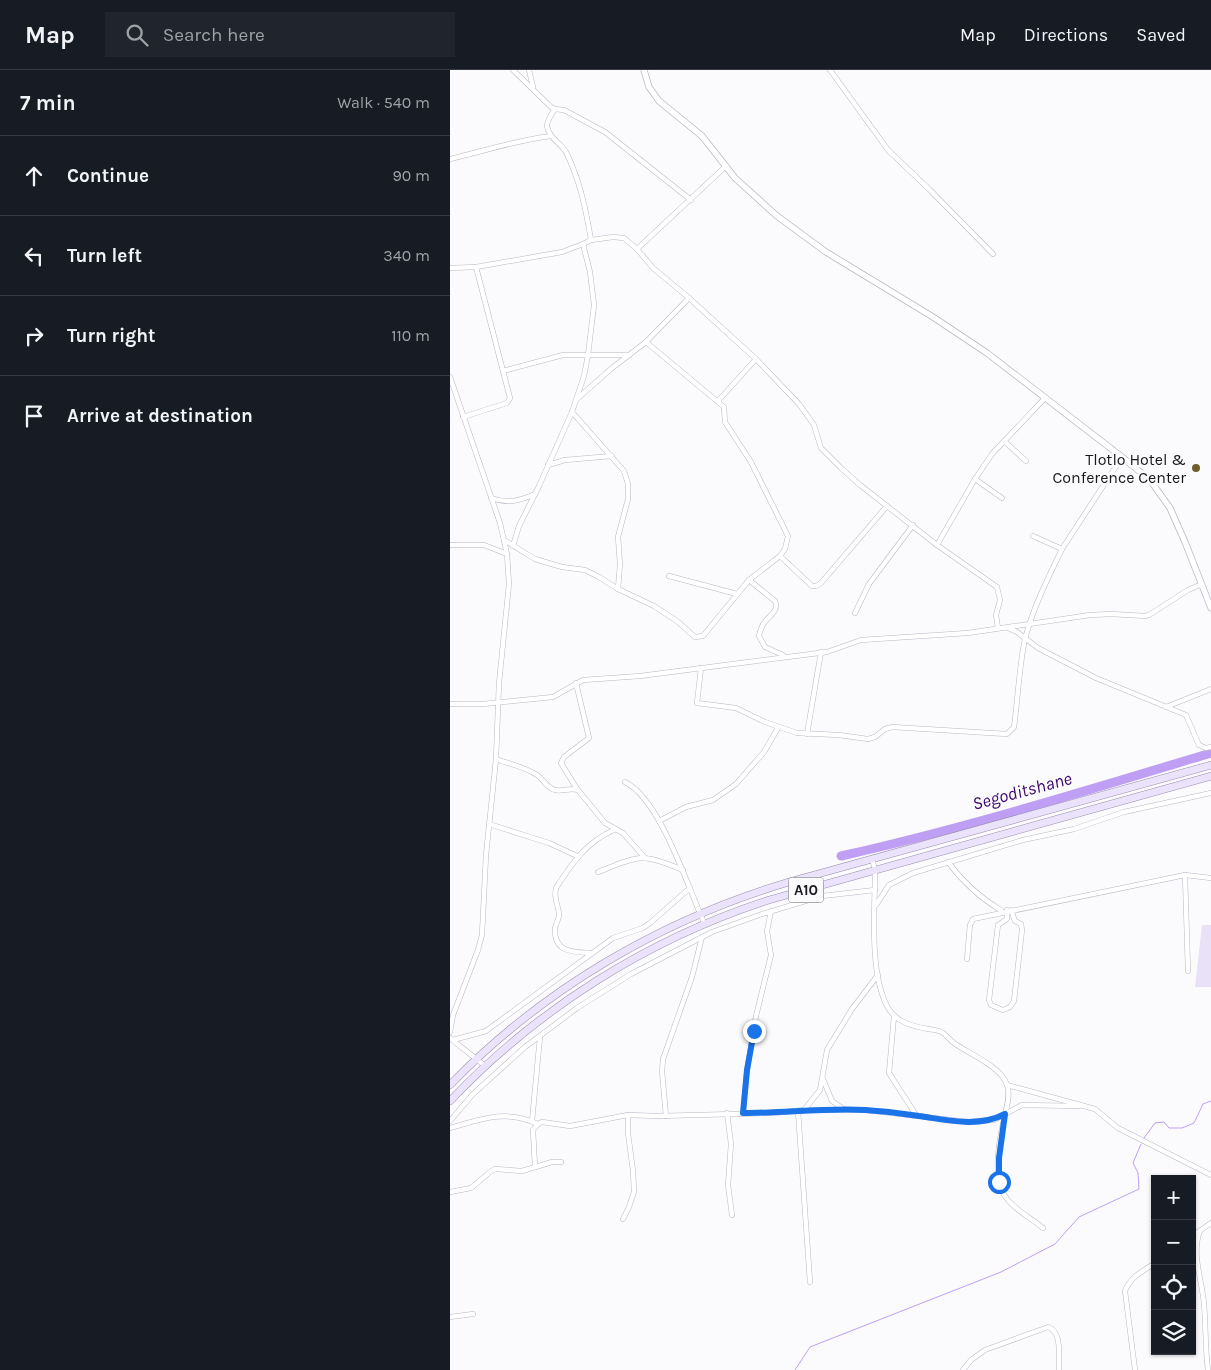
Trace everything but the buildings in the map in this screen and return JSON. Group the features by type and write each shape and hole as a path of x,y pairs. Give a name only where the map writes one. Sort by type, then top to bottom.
{"main road":[{"name":"A10","path":"450,1085 477,1058 530,1013 579,978 640,943 700,914 767,889 832,870 1211,765"},
{"name":"A10","path":"450,1101 485,1066 538,1020 591,984 659,946 705,925 750,906 1211,776"},
{"path":"832,870 834,882"}],"street":[{"path":"513,70 555,109 564,110 605,132 691,200"},
{"path":"529,70 532,87"},
{"path":"644,70 649,87 659,101 702,136 735,178 754,197 806,238 933,316 987,353 1150,480 1170,508 1211,608"},
{"path":"830,70 888,150 993,254"},
{"path":"555,109 547,125 551,136 564,148 573,168 584,198 591,240"},
{"path":"450,159 499,148 524,139 551,136"},
{"path":"637,249 726,166"},
{"path":"450,268 476,267 562,252 591,240 613,236 624,238 637,249 652,268 689,298 756,360 799,404 811,419 821,448 860,485 937,545 997,588 1000,593 996,615 998,628"},
{"path":"512,546 519,526 572,412 584,376 594,305 584,244"},
{"path":"463,417 509,401 510,398 476,267"},
{"path":"576,400 612,368 646,342 689,298"},
{"path":"504,540 535,559 562,567 585,570 599,577 618,589 654,606 677,621 695,637 699,638 703,636 749,580 780,556 785,549 788,536 751,462 725,422 724,407 646,342"},
{"path":"503,371 556,356 629,355"},
{"path":"718,401 756,360"},
{"path":"450,377 504,540 507,554 508,584 498,701 496,759 480,942 456,1005 450,1032"},
{"path":"937,545 975,479 992,454 1045,398"},
{"path":"572,412 624,471 629,491 618,537 620,564 618,589"},
{"path":"1004,441 1026,461"},
{"path":"548,465 565,460 612,456"},
{"path":"701,668 697,703 736,708 778,728 797,733 830,734 872,739 892,727 1007,734 1014,727 1025,639 1044,586 1062,549 1122,457"},
{"path":"975,479 1002,498"},
{"path":"491,498 514,502 535,494"},
{"path":"780,556 812,586 816,586 821,583 887,506"},
{"path":"855,613 869,584 913,525"},
{"path":"1033,536 1062,549"},
{"path":"450,545 484,545 507,554"},
{"path":"669,576 737,594"},
{"path":"749,580 776,606 775,611 760,630 761,642 765,647 784,656"},
{"path":"450,704 483,704 553,697 576,683 593,679 640,676 821,652 861,640 954,635 1090,615 1149,615 1188,590 1202,584"},
{"path":"1006,627 1017,632 1038,648 1096,678 1186,715 1199,745 1206,748 1211,747"},
{"path":"807,734 821,652"},
{"path":"576,683 589,738 564,757 561,763 578,790 605,824 616,829 629,839 645,858"},
{"path":"1166,707 1211,689"},
{"path":"659,821 686,807 713,800 736,784 764,752 778,728"},
{"path":"496,759 530,771 539,776 550,788 556,790 572,788 578,790"},
{"path":"625,782 640,792 659,821 683,870 705,925"},
{"path":"875,906 891,883 913,873 1037,837 1074,829 1124,812 1211,792"},
{"path":"489,824 549,843 577,856"},
{"path":"591,953 567,951 557,942 554,932 559,913 554,899 556,888 577,856 616,829"},
{"path":"598,872 645,858 663,862 683,870"},
{"path":"872,859 878,975 883,998 894,1016 918,1027 942,1032 999,1073 1008,1085 1095,1109 1118,1128 1211,1175"},
{"path":"948,862 985,900 1007,910 1021,924 1022,930 1014,1001 1010,1007 1003,1010 991,1005 990,1000 998,925 1007,919 1007,910"},
{"path":"1185,875 1188,971"},
{"path":"966,959 971,921 973,919 1007,910 1185,875 1211,878"},
{"path":"452,1039 486,1031 613,938 643,928 690,888"},
{"path":"450,1121 472,1095 518,1054 606,989 702,937 771,911 822,896 875,890"},
{"path":"743,1113 747,1070 756,1016 771,955 767,931 771,911"},
{"path":"666,1116 662,1071 663,1059 692,978 702,937"},
{"path":"804,1110 820,1090 828,1050 852,1009 878,975"},
{"path":"894,1016 889,1073 916,1115"},
{"path":"532,1121 540,1036"},
{"path":"452,1039 485,1066"},
{"path":"823,1078 832,1101 846,1111"},
{"path":"1008,1085 999,1158 999,1182 1007,1199 1044,1228"},
{"path":"535,1167 532,1133 538,1124 547,1122 570,1126 628,1115 666,1116 804,1110 865,1110 969,1122 994,1120 1022,1106 1079,1106"},
{"path":"798,1111 810,1282"},
{"path":"727,1113 731,1144 728,1184 732,1215"},
{"path":"450,1128 497,1115 520,1117 538,1124"},
{"path":"623,1219 634,1192 628,1115"},
{"path":"450,1192 470,1188 495,1169 517,1171 552,1162 561,1162"},
{"path":"1196,1233 1211,1224"},
{"path":"1200,1230 1197,1239 1196,1256 1205,1314 1205,1347 1209,1362 1208,1370"},
{"path":"1135,1370 1125,1291 1132,1279 1152,1265"},
{"path":"1205,1314 1211,1310"},
{"path":"450,1317 473,1314"},
{"path":"963,1370 971,1360 985,1350 1048,1327 1055,1331 1057,1336 1059,1370"}],"shaded area":[{"path":"1202,925 1211,925 1211,987 1195,987"}],"waterway":[{"name":"Segoditshane","path":"841,856 981,821 1211,753"},
{"path":"1144,1138 1155,1123 1164,1122 1169,1128 1182,1128 1194,1123 1203,1104 1211,1101"},
{"path":"795,1370 810,1347 1001,1272 1055,1244 1079,1217 1139,1189 1138,1173 1133,1163 1141,1144"}],"place":[{"name":"Tlotlo Hotel & Conference Center","path":"1196,468"}],"route":[{"path":"754,1031 747,1070 743,1113 865,1110 969,1122 994,1120 1005,1114 999,1158 999,1182"}]}
